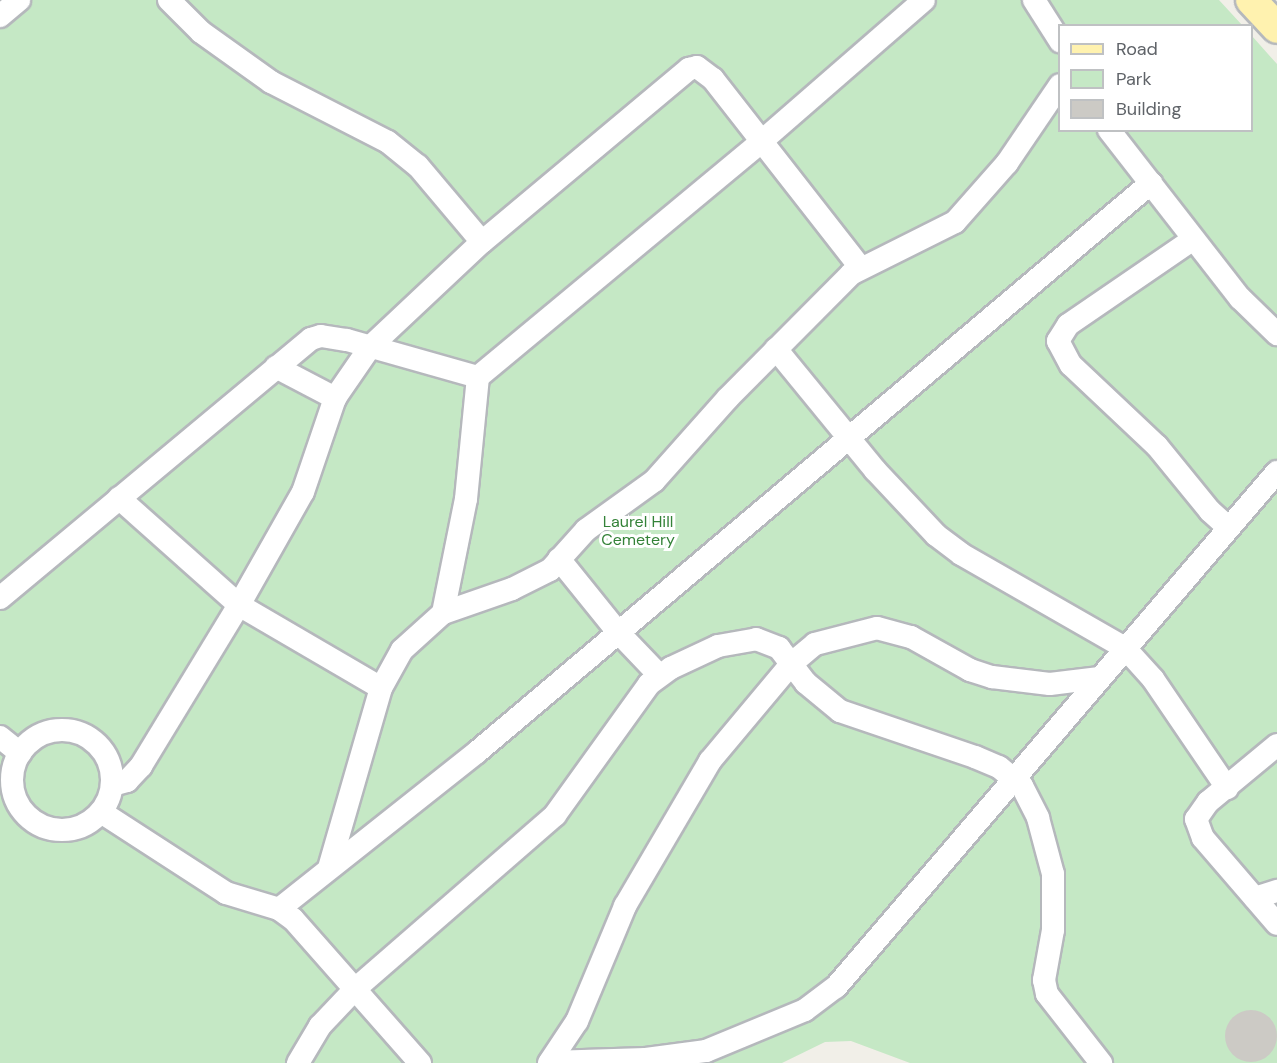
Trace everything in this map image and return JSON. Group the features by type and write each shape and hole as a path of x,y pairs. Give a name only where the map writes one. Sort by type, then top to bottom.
{"main road":[{"path":"1251,0 1277,28"}],"lane":[{"path":"0,16 19,0"},
{"path":"169,0 201,32 271,82 388,142 418,166 482,242"},
{"path":"442,613 466,499 478,378 763,140 924,0"},
{"path":"1035,0 1058,39"},
{"path":"112,785 127,781 141,766 239,605 303,492 335,398 370,347 482,242 689,69 696,67 713,79 763,140 860,267"},
{"path":"329,868 344,826 381,688 402,650 442,613 512,589 550,570 586,530 654,481 776,349 860,267 926,240 970,209 1058,86"},
{"path":"1111,132 1192,240 1240,298 1277,333"},
{"path":"279,909 329,868 400,816 1151,183"},
{"path":"1192,240 1068,325 1058,340 1071,365 1157,446 1210,511 1229,528"},
{"path":"0,598 303,343 321,336 370,347 478,378"},
{"path":"776,349 910,508 961,554 1125,648 1154,679 1227,788"},
{"path":"276,367 335,398"},
{"path":"550,1063 646,1059 706,1051 805,1010 845,979 1013,776 1277,472"},
{"path":"119,498 239,605 292,639 381,688"},
{"path":"560,559 617,631 659,675"},
{"path":"550,1063 577,1021 625,906 675,817 710,761 791,664 822,641 877,628 911,637 970,670 1001,679 1050,684 1098,678"},
{"path":"298,1063 321,1026 355,989 545,825 637,698 659,675 718,646 756,639 780,648 818,694 847,715 975,757 1013,776 1038,818 1053,874 1053,930 1044,980 1047,994 1101,1063"},
{"path":"72,731 98,745 107,757 112,785 101,812 90,822 69,830 48,828 34,822 23,812 12,785 20,753 43,734 72,731"},
{"path":"0,737 20,753"},
{"path":"1277,745 1201,811 1198,829 1277,924"},
{"path":"101,812 226,893 279,909 322,949 420,1063"},
{"path":"1255,898 1277,891"}],"green space":[{"name":"Laurel Hill Cemetery","path":"0,0 1219,0 1241,24 1058,24 1058,132 1253,132 1253,37 1277,64 1277,1063 910,1063 851,1041 825,1042 782,1063 0,1063"}],"building":[{"path":"1251,1010 1261,1012 1269,1018 1275,1026 1277,1036 1275,1046 1269,1054 1261,1060 1251,1062 1241,1060 1233,1054 1227,1046 1225,1036 1227,1026 1233,1018 1241,1012"}]}
